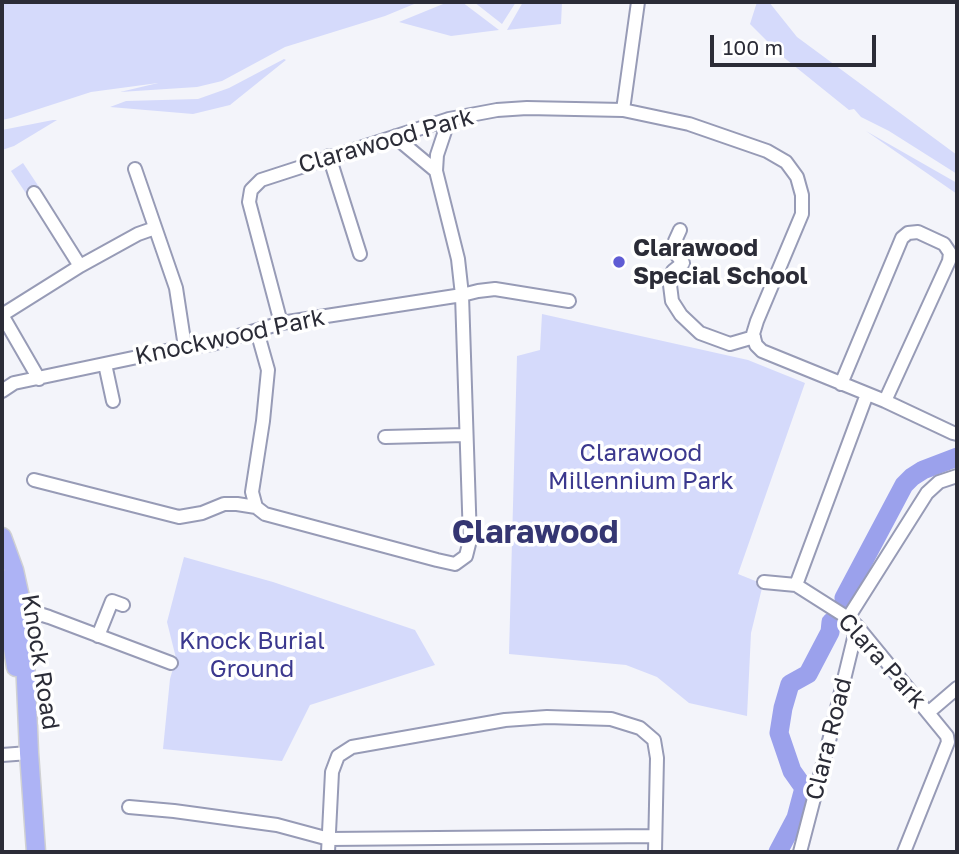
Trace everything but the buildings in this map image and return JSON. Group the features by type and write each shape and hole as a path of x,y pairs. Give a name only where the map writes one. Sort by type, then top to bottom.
{"highway":[{"name":"Knock Road","path":"2,537 14,570 15,611 36,852"},
{"name":"Knock Road","path":"2,579 15,611 7,637 29,753"}],"street":[{"path":"623,110 638,2"},
{"name":"Clarawood Park","path":"281,323 249,202 251,190 261,180 449,119 497,110 527,108 623,110 689,124 767,151 786,162 797,177 802,195 802,214 757,321 754,337"},
{"path":"34,480 179,517 202,513 224,504 256,507 265,514 437,560 455,564 466,556 470,540 462,295 458,260 436,171 449,119"},
{"path":"396,136 436,171"},
{"path":"329,156 360,254"},
{"path":"135,169 176,288 185,346"},
{"path":"34,193 80,265"},
{"path":"39,379 2,315 80,265 138,234 155,228"},
{"path":"680,230 675,241 676,254 683,263 673,271 670,285 673,301 681,315 700,333 730,344 754,337 756,345 762,351 885,401 957,434"},
{"path":"841,384 902,238 908,233 918,232 944,244 950,253 949,261 885,401"},
{"name":"Knockwood Park","path":"2,391 14,383 185,346 212,344 281,323 495,289 569,302"},
{"path":"256,507 251,492 268,370 257,331"},
{"path":"105,364 113,401"},
{"path":"764,582 796,585 867,394"},
{"path":"385,436 465,435"},
{"name":"Clara Road","path":"800,852 831,737 853,622 927,493 939,482 957,476"},
{"name":"Clara Park","path":"796,585 853,622 947,736 948,742 904,852"},
{"path":"97,636 112,601 123,605"},
{"path":"15,611 30,611 49,617 172,663"},
{"path":"929,712 957,688"},
{"path":"328,852 332,772 338,756 352,747 505,720 547,717 611,719 640,728 654,740 657,758 655,852"},
{"path":"2,755 29,753"},
{"path":"129,807 276,825 329,839 655,836"}],"green space":[{"path":"2,2 419,2 385,16 285,47 222,81 197,87 120,92 158,83 91,92 2,120"},
{"path":"448,2 462,2 499,30 451,36 399,22"},
{"path":"474,2 516,2 502,24"},
{"path":"523,2 562,2 561,24 507,30"},
{"path":"757,2 769,2 797,37 957,155 957,174 889,131 861,117 854,109 849,110 782,56 781,51 772,46 750,24"},
{"path":"286,60 230,105 193,114 110,107 126,101 198,99 229,88"},
{"path":"57,120 14,146 2,150 2,130"},
{"path":"866,131 957,183 957,194"},
{"path":"23,163 39,187 27,195 11,171"},
{"name":"Clarawood Millennium Park","path":"542,314 748,360 805,383 738,574 763,584 751,633 747,716 689,703 657,677 626,665 509,654 517,356 540,350"},
{"name":"Knock Burial Ground","path":"184,557 273,582 415,630 435,665 310,705 282,761 163,749 170,679 176,658 167,622"}],"waterway":[{"path":"844,598 904,485 923,470 957,457"},
{"path":"778,852 796,818 804,788 792,771 779,733 783,708 790,684 808,674 830,632 831,622"}],"place":[{"name":"Clarawood Special School","path":"619,262"}],"district":[{"name":"Clarawood","path":"535,533"}]}
